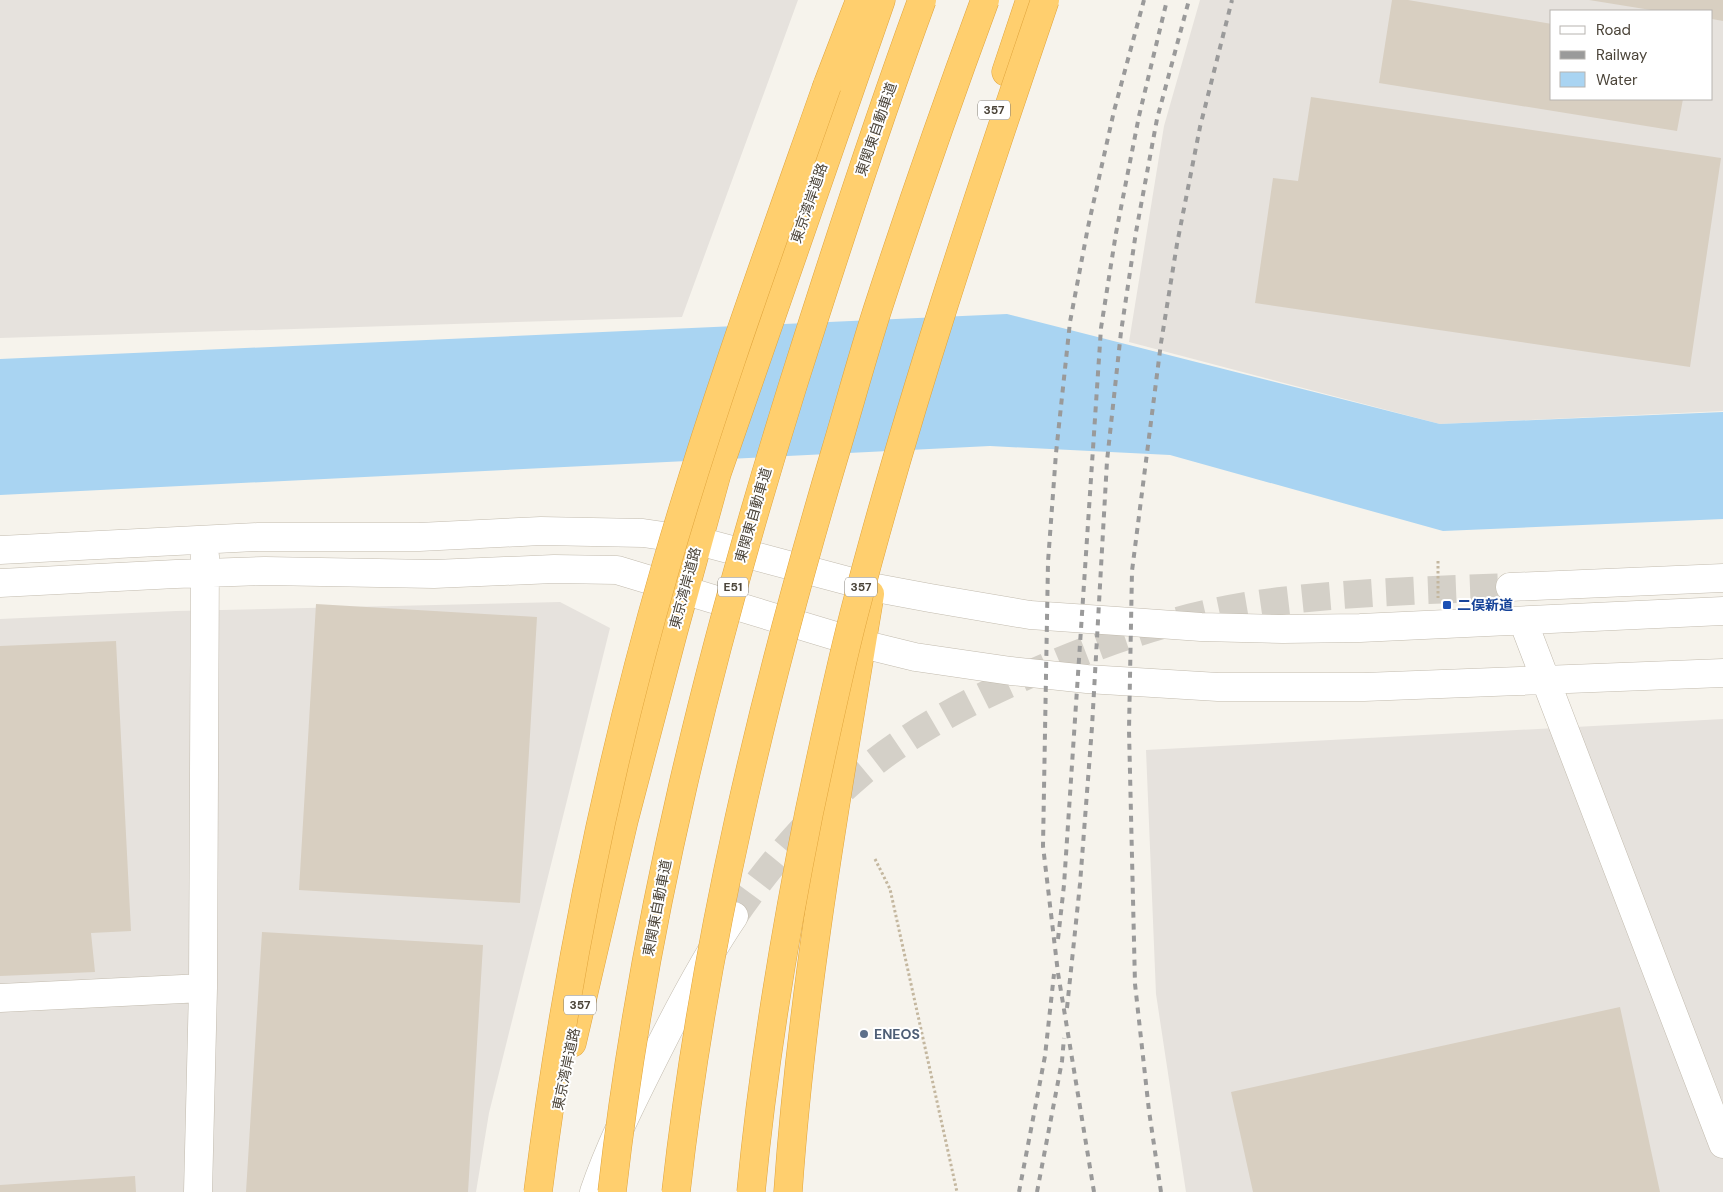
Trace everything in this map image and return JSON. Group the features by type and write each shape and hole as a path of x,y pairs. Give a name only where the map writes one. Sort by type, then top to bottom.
{"highway":[{"name":"東京湾岸道路","path":"538,1192 556,1059 585,894 621,734 642,653 666,566 723,387 812,130 860,0"},
{"name":"東京湾岸道路","path":"543,1192 578,1012 624,820 684,590 717,474 880,0"},
{"name":"東関東自動車道","path":"612,1192 629,1066 649,947 674,826 712,667 755,506 821,296 884,104 922,0"},
{"path":"676,1192 692,1071 720,909 751,764 794,594 877,312 940,124 985,0"},
{"name":"357","path":"788,1192 796,1089 815,938 871,587 890,488 904,420 941,280 1030,0"},
{"name":"357","path":"751,1192 765,1076 788,923 816,780 854,616 902,440 934,334 1045,0"}],"street":[{"path":"0,550 258,537 419,537 541,531 643,532 698,541 871,587 975,607 1030,615 1117,622 1201,627 1360,628 1723,611"},
{"path":"198,1192 203,988 205,540"},
{"path":"0,583 265,571 434,574 554,569 617,570 862,644 915,657 949,663 1087,678 1218,687 1354,687 1723,672"},
{"path":"1510,587 1723,578"},
{"path":"1523,620 1723,1144"},
{"path":"594,1192 637,1093 684,1000 716,942 734,916"},
{"path":"0,998 203,988"}],"path":[{"path":"1438,561 1439,625"},
{"path":"874,859 890,889 956,1192"}],"shaded area":[{"path":"0,0 798,0 682,317 0,338"},
{"path":"1200,0 1723,0 1723,411 1440,424 1129,342 1164,126"},
{"path":"560,602 610,628 489,1113 476,1192 0,1192 0,619 176,611"},
{"path":"1723,719 1723,1192 1186,1192 1156,994 1146,750"}],"water":[{"path":"1007,314 1440,424 1723,412 1723,519 1443,531 1170,455 990,446 0,495 0,359"}],"building":[{"path":"1392,0 1408,0 1550,24 1550,100 1683,100 1677,131 1379,83"},
{"path":"1589,0 1723,0 1723,21 1713,19 1713,10 1651,10"},
{"path":"1311,97 1721,158 1690,367 1255,303 1273,178 1298,181"},
{"path":"316,604 537,617 520,903 299,890"},
{"path":"116,641 131,931 91,933 95,972 0,976 0,646"},
{"path":"262,932 483,945 468,1192 246,1192"},
{"path":"1620,1007 1660,1192 1253,1192 1231,1092"},
{"path":"135,1176 136,1192 0,1192 0,1185"}],"tunnel":[{"path":"734,916 792,841 860,774 934,722 1046,667 1108,642 1172,622 1238,607 1331,596 1510,587"}],"railway":[{"path":"1094,1192 1058,973 1043,846 1048,562 1056,453 1070,322 1088,227 1114,111 1144,0"},
{"path":"1058,939 1064,885 1101,328 1116,233 1139,116 1167,0"},
{"path":"1067,1008 1080,884 1092,727 1107,461 1121,332 1136,232 1157,119 1189,0"},
{"path":"1161,1192 1149,1111 1135,984 1129,730 1132,571 1161,343 1177,244 1200,127 1232,0"},
{"path":"1019,1192 1045,1056 1054,974"},
{"path":"1037,1192 1062,1061 1064,1038"}],"place":[{"name":"二俣新道","path":"1447,605"},
{"name":"ENEOS","path":"864,1034"}]}
